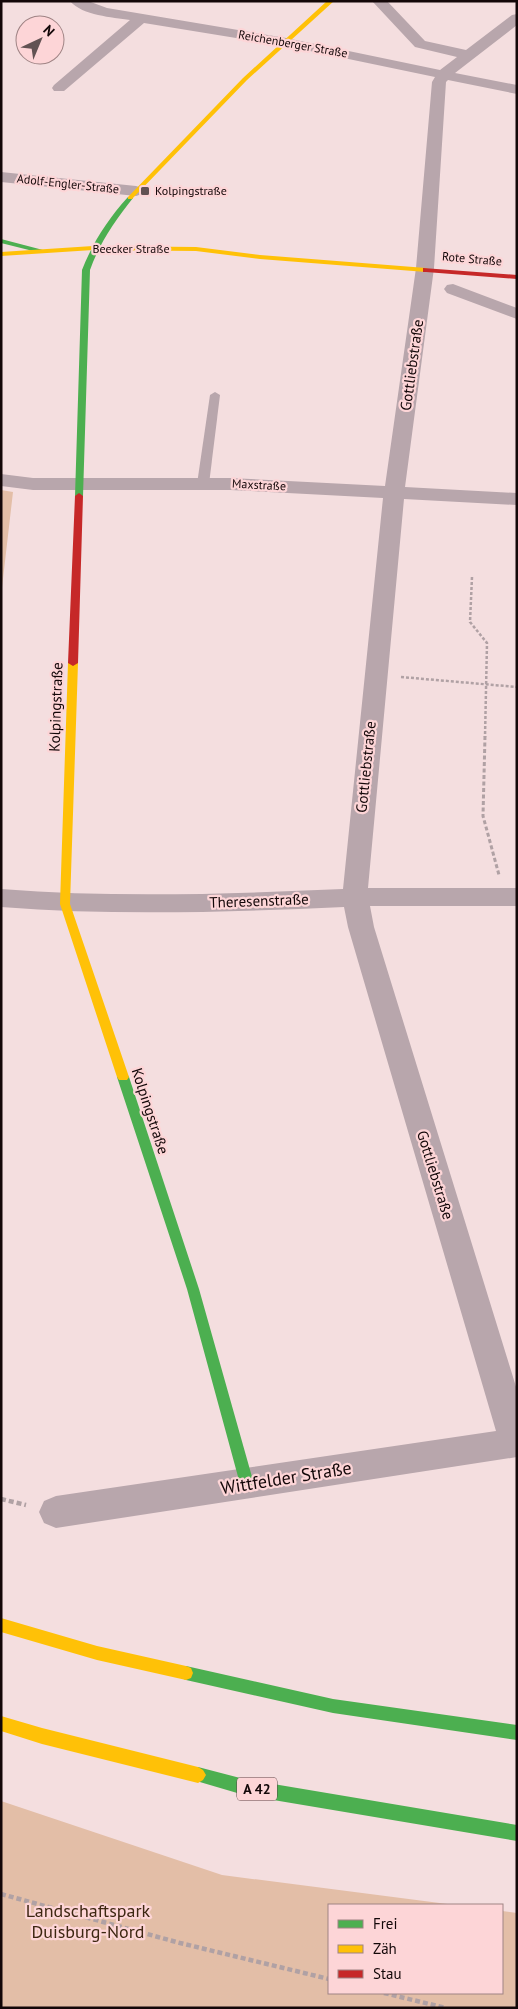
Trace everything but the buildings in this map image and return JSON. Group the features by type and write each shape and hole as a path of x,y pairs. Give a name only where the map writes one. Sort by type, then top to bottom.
{"main road":[{"name":"Kolpingstraße","path":"247,1484 193,1289 65,904 86,270 92,253 107,224 136,190 245,79 331,1"},
{"path":"6,266 2,254 2,241 41,251"},
{"name":"Beecker Straße","path":"2,254 41,251 260,257 425,268"},
{"name":"Beecker Straße","path":"6,266 92,253"},
{"name":"Rote Straße","path":"425,268 517,276"},
{"path":"1,1625 97,1653 333,1706 517,1733"},
{"name":"A 42","path":"1,1722 42,1736 244,1787 517,1833"}],"street":[{"name":"Reichenberger Straße","path":"77,1 105,12 286,42 517,90"},
{"path":"379,1 420,44 469,55"},
{"path":"59,88 142,18"},
{"path":"444,74 517,18"},
{"name":"Gottliebstraße","path":"444,74 439,82 425,268 394,492 358,848 355,896 361,927 516,1442"},
{"name":"Adolf-Engler-Straße","path":"1,177 136,190"},
{"path":"453,289 517,314"},
{"name":"Maxstraße","path":"1,480 33,484 203,484 517,499"},
{"name":"Theresenstraße","path":"1,898 65,904 234,903 355,896 508,896"},
{"name":"Wittfelder Straße","path":"56,1512 516,1442"}],"lane":[{"path":"203,484 215,395"}],"path":[{"path":"472,577 470,622 486,643 483,816 499,875 508,896"},
{"path":"375,675 517,687"},
{"path":"1,1894 180,1943 328,1980"},
{"path":"388,1994 446,2008"}],"green space":[{"path":"1,490 13,492 1,596"},
{"name":"Landschaftspark Duisburg-Nord","path":"1,1801 222,1875 447,1904 328,1904 328,1994 503,1994 503,1911 517,1913 517,2008 1,2008"}],"traffic: fast":[{"path":"79,496 86,270 94,249 104,231 130,198"},
{"path":"1,241 41,251"},
{"path":"123,1077 193,1289 247,1484"},
{"path":"186,1673 333,1706 517,1733"},
{"path":"198,1775 244,1787 517,1833"}],"traffic: slow":[{"path":"130,198 245,79 331,1"},
{"path":"1,254 93,248 196,249 260,257 426,270"},
{"path":"73,663 65,904 123,1077"},
{"path":"1,1625 97,1653 186,1673"},
{"path":"1,1723 42,1736 198,1775"}],"traffic: jam":[{"path":"426,270 517,277"},
{"path":"73,663 79,496"}],"place":[{"name":"Kolpingstraße","path":"145,191"}]}
